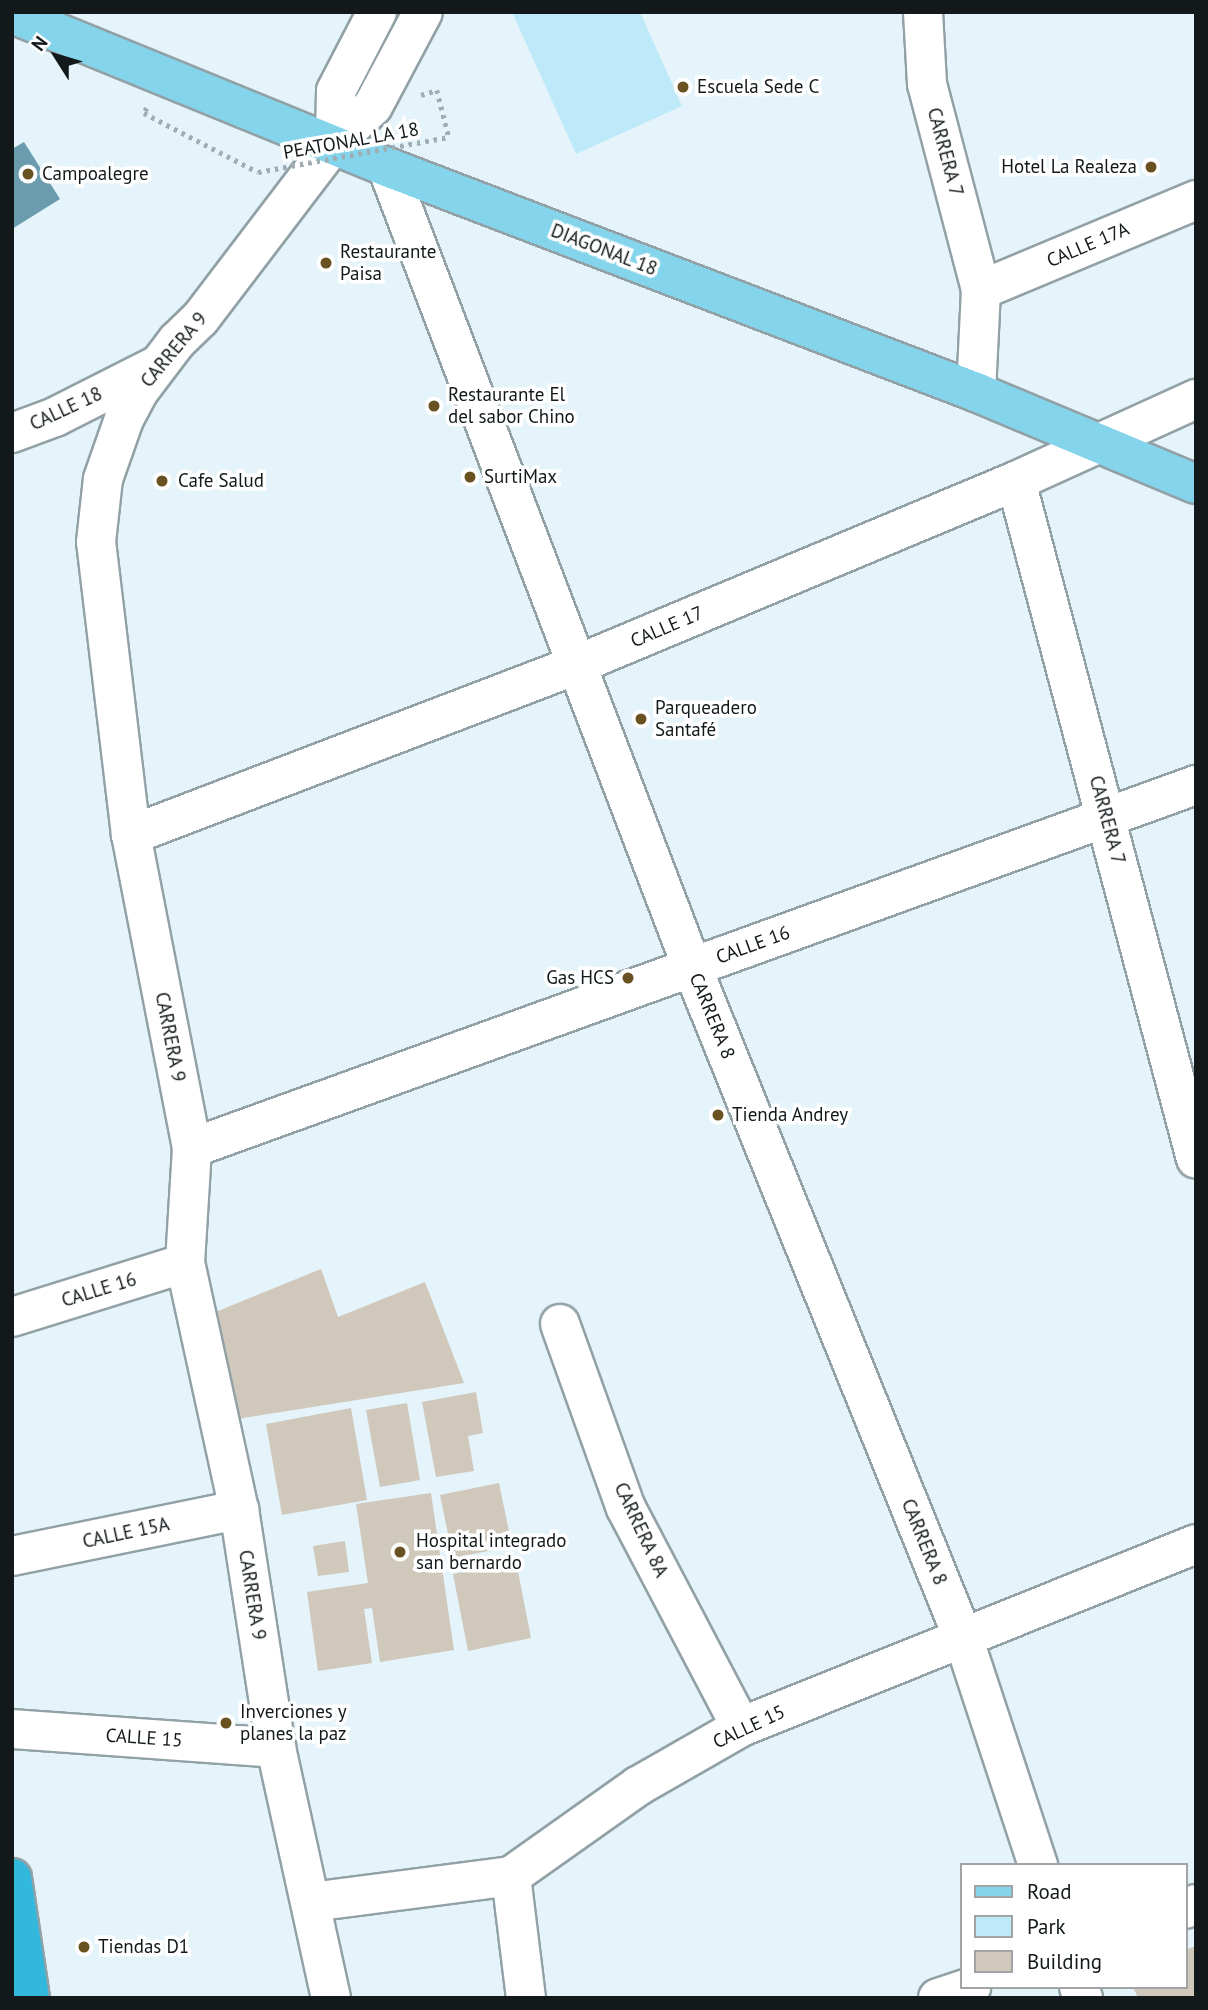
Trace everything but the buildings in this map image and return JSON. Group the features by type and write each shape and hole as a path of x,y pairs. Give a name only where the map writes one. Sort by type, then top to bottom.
{"highway":[{"path":"14,1894 30,1998"}],"main road":[{"name":"DIAGONAL 18","path":"12,14 335,142 387,167 976,392 1196,484"}],"street":[{"path":"335,142 335,91 377,12"},
{"name":"CARRERA 9","path":"331,1998 276,1748 239,1510 185,1263 192,1148 131,835 96,542 103,479 112,449 124,419 157,365 200,319 335,142 373,106 423,12"},
{"name":"CARRERA 7","path":"923,12 927,84 981,290 976,392"},
{"name":"CARRERA 8","path":"387,167 692,967 964,1640 1037,1863"},
{"name":"CALLE 17A","path":"981,290 1196,200"},
{"name":"CALLE 18","path":"12,433 55,417 157,365"},
{"name":"CALLE 17","path":"131,835 576,665 1016,481 1196,399"},
{"name":"CARRERA 7","path":"1016,481 1196,1159"},
{"name":"CALLE 16","path":"192,1148 1196,785"},
{"name":"CALLE 16","path":"12,1317 185,1263"},
{"name":"CARRERA 8A","path":"560,1324 626,1508 741,1727"},
{"name":"CALLE 15A","path":"12,1556 239,1510"},
{"name":"CALLE 15","path":"312,1902 511,1876 638,1786 741,1727 964,1640 1196,1544"},
{"name":"CALLE 15","path":"12,1729 276,1748"},
{"path":"511,1876 526,1998"},
{"path":"938,1998 965,1989"}],"path":[{"name":"PEATONAL LA 18","path":"258,172 449,137 437,90 389,106 373,106"}],"green space":[{"path":"512,12 640,12 682,106 576,154"}],"shaded area":[{"name":"Campoalegre","path":"24,142 60,199 12,229 12,149"}],"place":[{"name":"Escuela Sede C","path":"683,87"},
{"name":"Hotel La Realeza","path":"1151,167"},
{"name":"Campoalegre","path":"28,174"},
{"name":"Restaurante Paisa","path":"326,263"},
{"name":"Restaurante El del sabor Chino","path":"434,406"},
{"name":"SurtiMax","path":"470,477"},
{"name":"Cafe Salud","path":"162,481"},
{"name":"Parqueadero Santafé","path":"641,719"},
{"name":"Gas HCS","path":"628,978"},
{"name":"Tienda Andrey","path":"718,1115"},
{"name":"Hospital integrado san bernardo","path":"400,1552"},
{"name":"Inverciones y planes la paz","path":"226,1723"},
{"name":"Tiendas D1","path":"84,1947"}]}
